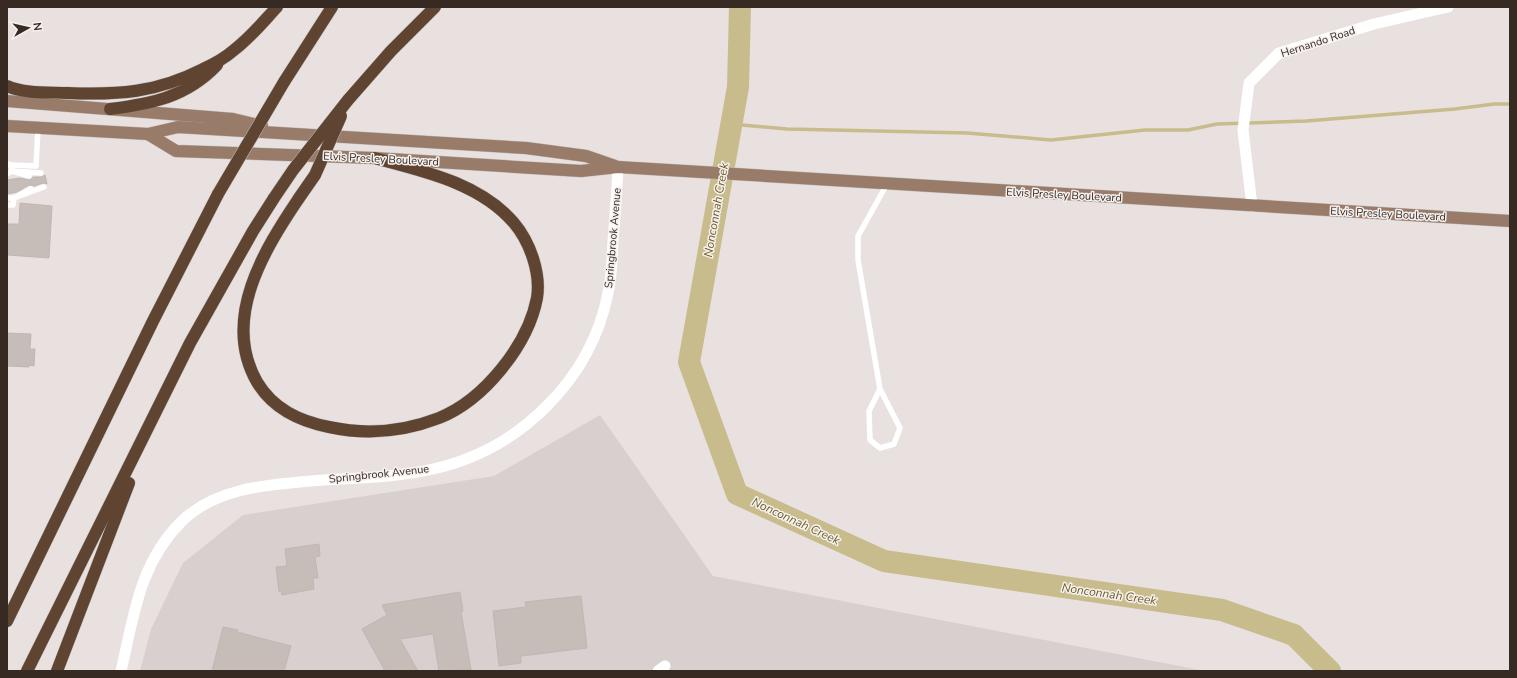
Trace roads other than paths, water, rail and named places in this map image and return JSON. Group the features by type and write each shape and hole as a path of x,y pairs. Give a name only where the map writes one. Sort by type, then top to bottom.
{"highway":[{"path":"7,86 30,91 124,94 169,84 196,73 223,59 235,50 277,7"},
{"path":"7,621 153,322 218,194 284,82 332,7"},
{"path":"27,671 190,343 253,231 293,170 360,85 391,51 435,7"},
{"path":"110,109 146,104 179,93 205,78 223,59"},
{"path":"348,100 314,175 268,246 254,276 246,306 244,331 246,351 252,371 268,397 284,410 300,419 346,431 371,432 416,426 441,417 458,407 481,390 498,374 512,355 523,335 536,302 537,283 535,267 525,240 514,224 502,212 486,200 452,182 374,158"},
{"path":"57,671 156,410"}],"main road":[{"path":"7,101 233,119 286,133"},
{"name":"Elvis Presley Boulevard","path":"7,126 148,134 178,127 526,148 586,156 618,167"},
{"name":"Elvis Presley Boulevard","path":"148,134 176,151 374,158 582,171 618,167 1510,221"}],"street":[{"name":"Hernando Road","path":"1252,206 1243,130 1249,83 1279,53 1367,27 1448,7"},
{"name":"Springbrook Avenue","path":"121,671 138,598 148,568 174,530 183,520 203,505 225,496 255,488 298,482 404,473 433,469 460,462 489,449 513,434 526,425 552,401 577,369 590,346 603,312 611,276 618,167"}],"lane":[{"path":"9,170 36,166 38,128"},
{"path":"9,170 41,173"},
{"path":"9,170 29,176"},
{"path":"9,170 14,179"},
{"path":"880,389 869,412 870,440 880,448 894,444 900,428 880,389 858,260 858,236 887,184"},
{"path":"7,197 14,198 44,187"},
{"path":"14,198 31,189"},
{"path":"7,205 13,205 17,192"}],"waterway":[{"name":"Nonconnah Creek","path":"740,7 738,87 689,362 737,494 884,561 1222,610 1294,635 1330,671"},
{"path":"731,124 787,129 967,133 1051,140 1145,130 1188,130 1217,124 1306,121 1455,109 1494,104 1510,104"}]}
